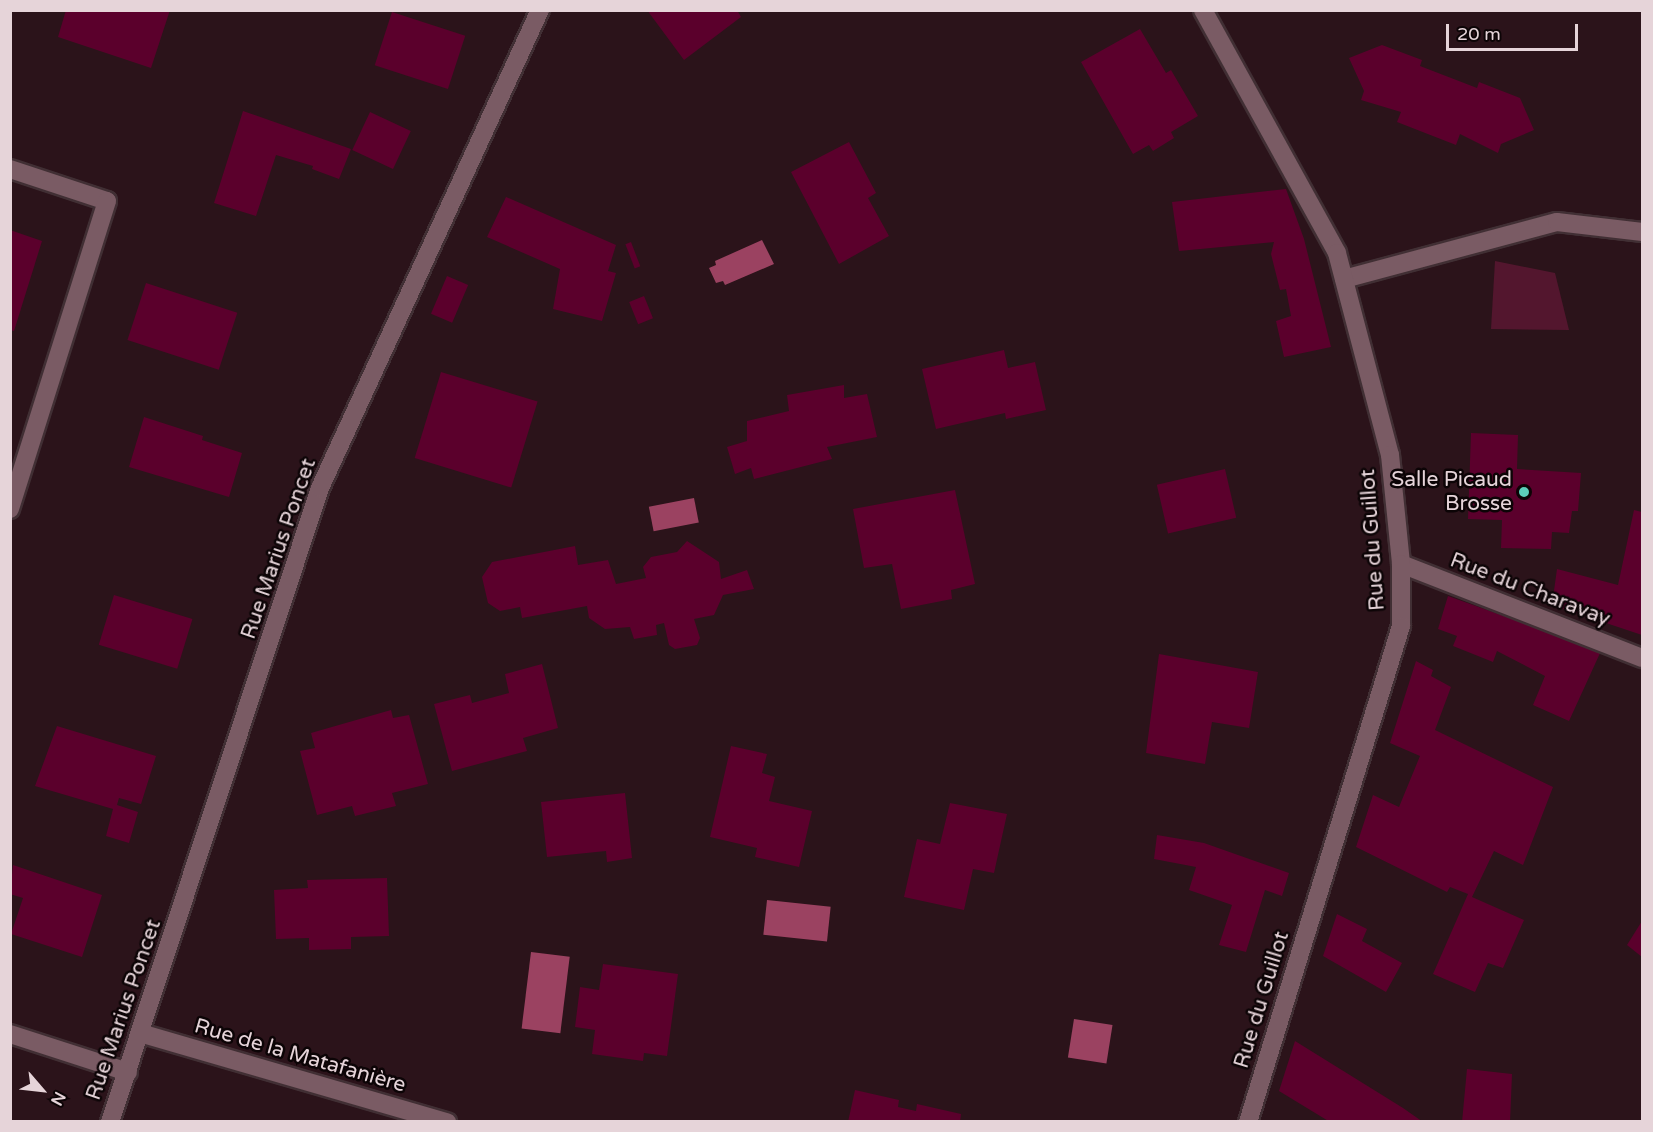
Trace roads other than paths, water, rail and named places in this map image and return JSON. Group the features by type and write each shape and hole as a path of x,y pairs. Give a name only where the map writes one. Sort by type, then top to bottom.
{"street":[{"name":"Rue Marius Poncet","path":"110,1122 320,488 540,10"},
{"name":"Rue du Guillot","path":"1203,10 1337,253 1390,455 1401,564 1401,626 1248,1122"},
{"path":"10,169 107,201 10,509"},
{"path":"1344,279 1557,222 1642,232"},
{"name":"Rue du Charavay","path":"1401,564 1642,658"},
{"name":"Rue de la Matafanière","path":"140,1033 447,1122"},
{"path":"10,1034 128,1072"}],"place":[{"name":"Salle Picaud Brosse","path":"1524,492"}]}
